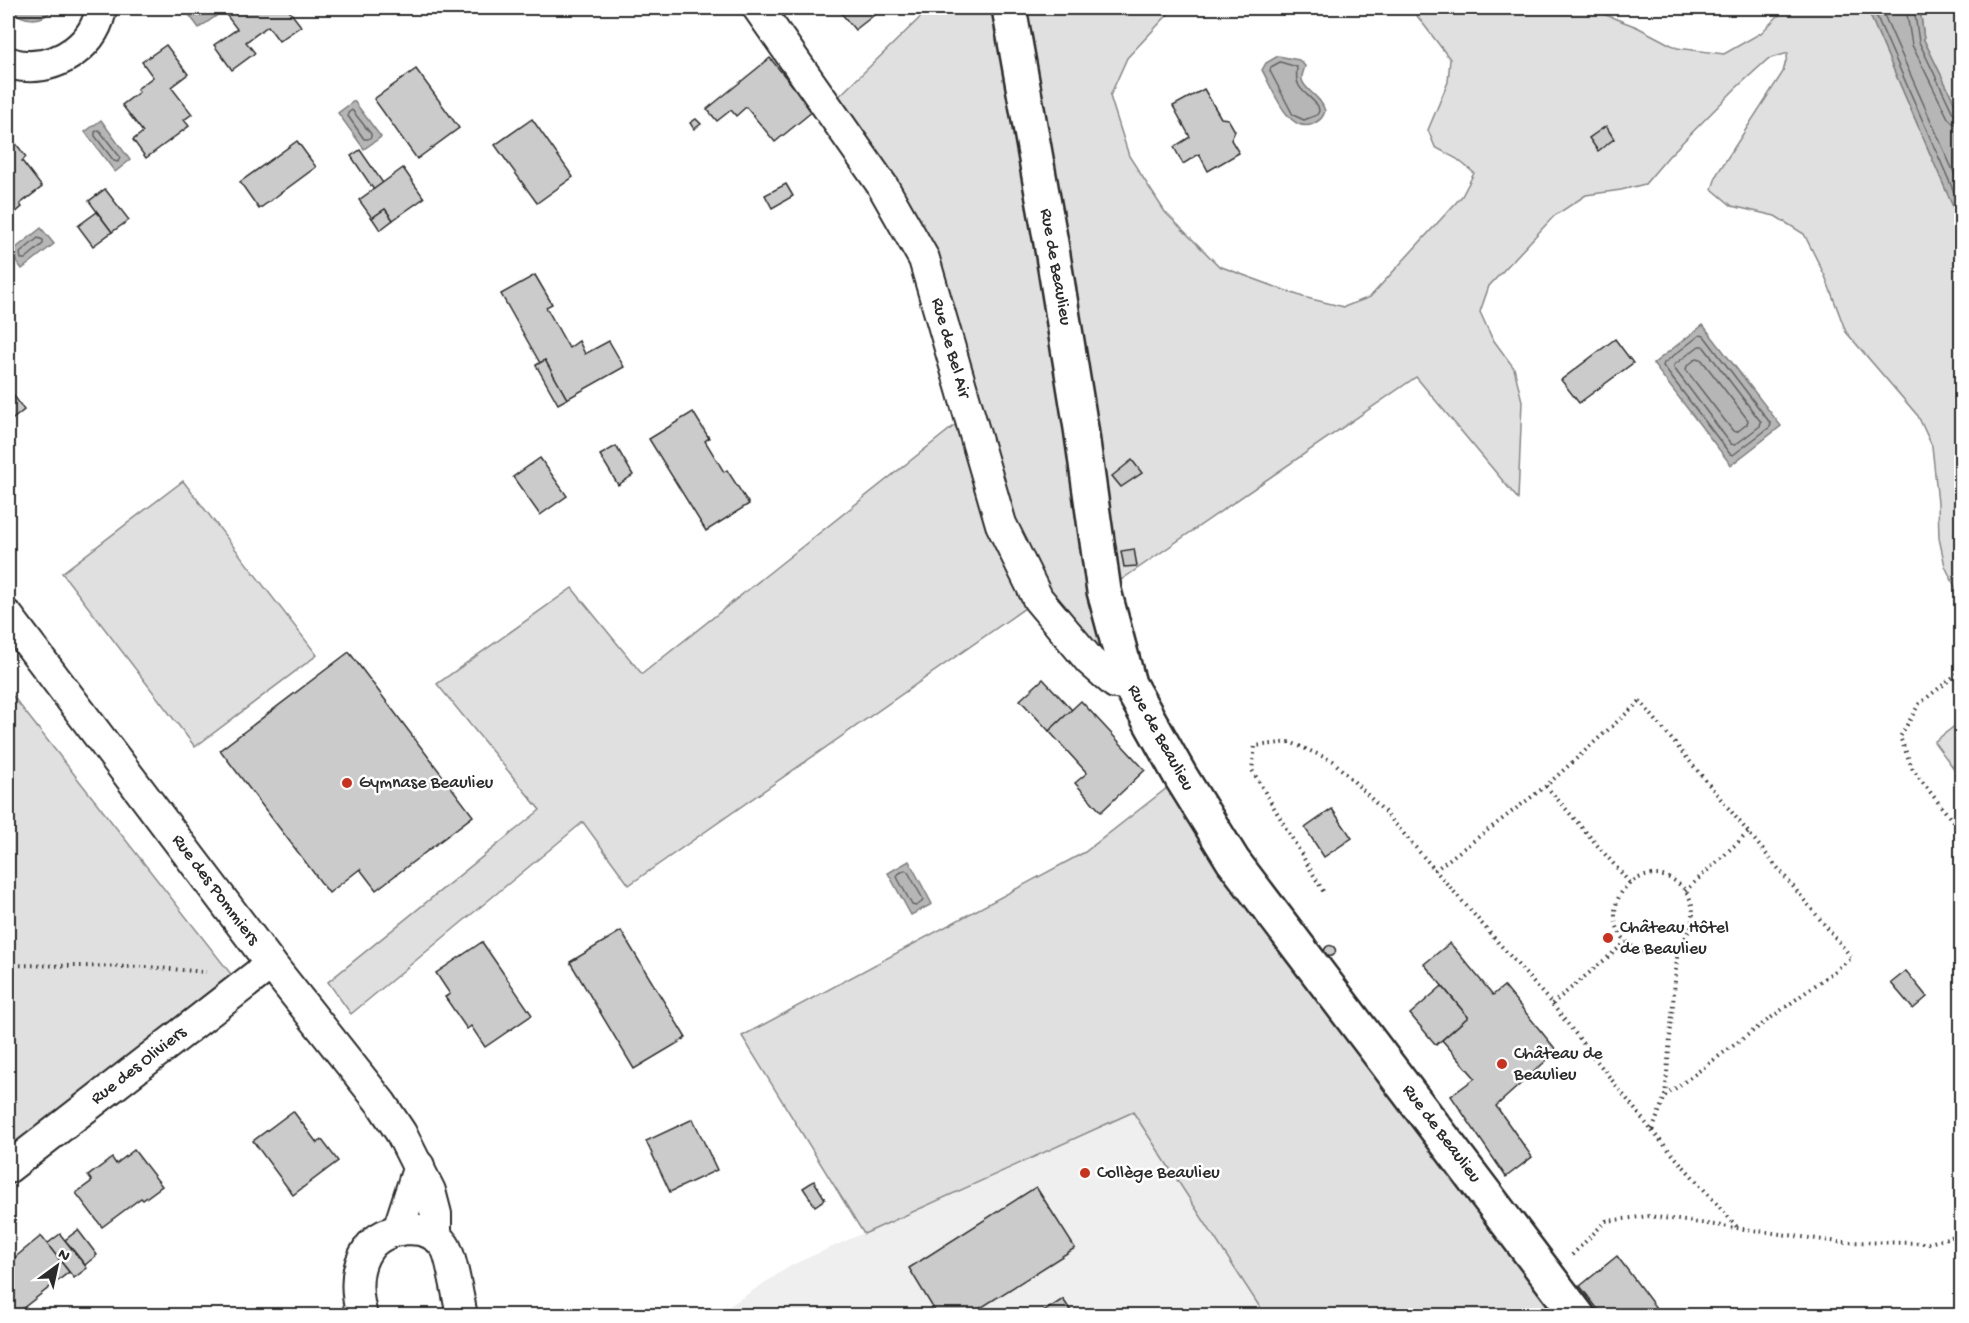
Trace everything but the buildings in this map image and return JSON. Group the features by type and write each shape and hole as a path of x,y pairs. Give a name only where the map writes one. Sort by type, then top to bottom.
{"street":[{"path":"8,62 35,66 63,59 79,48 92,33 101,8"},
{"name":"Rue de Bel Air","path":"758,8 882,185 924,259 1001,525 1038,599 1090,661 1115,683 1129,684"},
{"name":"Rue de Beaulieu","path":"1009,8 1064,324 1104,591 1129,684 1181,777 1233,861 1578,1316"},
{"name":"Rue des Pommiers","path":"8,616 271,964 381,1103 401,1133 430,1191 436,1214 436,1236 446,1246 462,1316"},
{"name":"Rue des Oliviers","path":"8,1168 271,964"},
{"path":"398,1230 419,1166"},
{"path":"362,1316 357,1298 357,1278 368,1249 379,1239 398,1230 417,1230 436,1236"}],"path":[{"path":"1962,670 1919,704 1900,737 1912,770 1962,832"},
{"path":"1435,870 1546,786 1640,701 1852,958 1665,1096"},
{"path":"1323,891 1252,770 1255,746 1290,742 1333,761 1384,812 1552,1004 1652,1131 1737,1228"},
{"path":"1546,786 1630,883"},
{"path":"1685,891 1749,832"},
{"path":"1653,875 1676,882 1685,891 1691,901 1691,925 1686,936 1678,945 1668,951 1646,953 1626,942 1618,931 1615,918 1616,905 1621,892 1630,883 1641,877 1653,875"},
{"path":"1552,1004 1626,942"},
{"path":"1652,1131 1665,1096 1678,945"},
{"path":"8,965 148,967 207,972"},
{"path":"1548,1276 1606,1221 1649,1216 1839,1242 1929,1243 1962,1233"}],"shaded area":[{"path":"930,8 1174,8 1127,58 1110,96 1129,156 1165,212 1219,266 1303,297 1344,307 1370,297 1462,196 1474,173 1457,159 1435,147 1428,130 1448,82 1450,59 1411,8 1588,8 1637,27 1677,48 1724,54 1761,33 1786,8 1867,8 1961,225 1961,599 1945,566 1939,538 1932,446 1918,416 1846,332 1825,276 1804,234 1775,216 1732,206 1712,189 1717,174 1783,72 1788,53 1768,59 1735,89 1668,157 1645,184 1586,195 1554,216 1489,286 1480,312 1492,338 1514,368 1522,401 1518,499 1416,377 1105,591 1129,684 1038,599 629,885 583,822 351,1014 328,982 540,810 437,684 572,588 642,674 969,414 924,259 828,107"},
{"path":"1920,8 1961,8 1961,116 1924,40"},
{"path":"183,481 317,655 195,747 62,573"},
{"path":"8,690 231,974 8,1150"},
{"path":"1961,721 1961,778 1934,742"},
{"path":"1181,777 1574,1315 1265,1315 1133,1112 864,1234 742,1036 1085,852"},
{"name":"Collège Beaulieu","path":"1133,1112 1265,1315 714,1316 792,1265"}],"water":[{"path":"9,8 54,8 44,17 32,19 20,16"},
{"path":"184,8 209,8 216,16 199,28"},
{"path":"1867,8 1920,8 1924,40 1961,116 1961,225"},
{"path":"1278,56 1299,60 1305,66 1302,76 1303,84 1320,101 1325,111 1321,119 1313,124 1304,126 1296,123 1289,116 1282,108 1262,70 1266,63"},
{"path":"354,101 381,137 364,149 338,113"},
{"path":"101,120 130,160 115,172 85,132"},
{"path":"41,228 54,244 22,269 10,253"},
{"path":"1703,325 1781,426 1731,465 1653,364"},
{"path":"909,861 932,904 911,915 888,873"}],"place":[{"name":"Gymnase Beaulieu","path":"347,783"},
{"name":"Château Hôtel de Beaulieu","path":"1608,938"},
{"name":"Château de Beaulieu","path":"1502,1064"},
{"name":"Collège Beaulieu","path":"1085,1173"}]}
